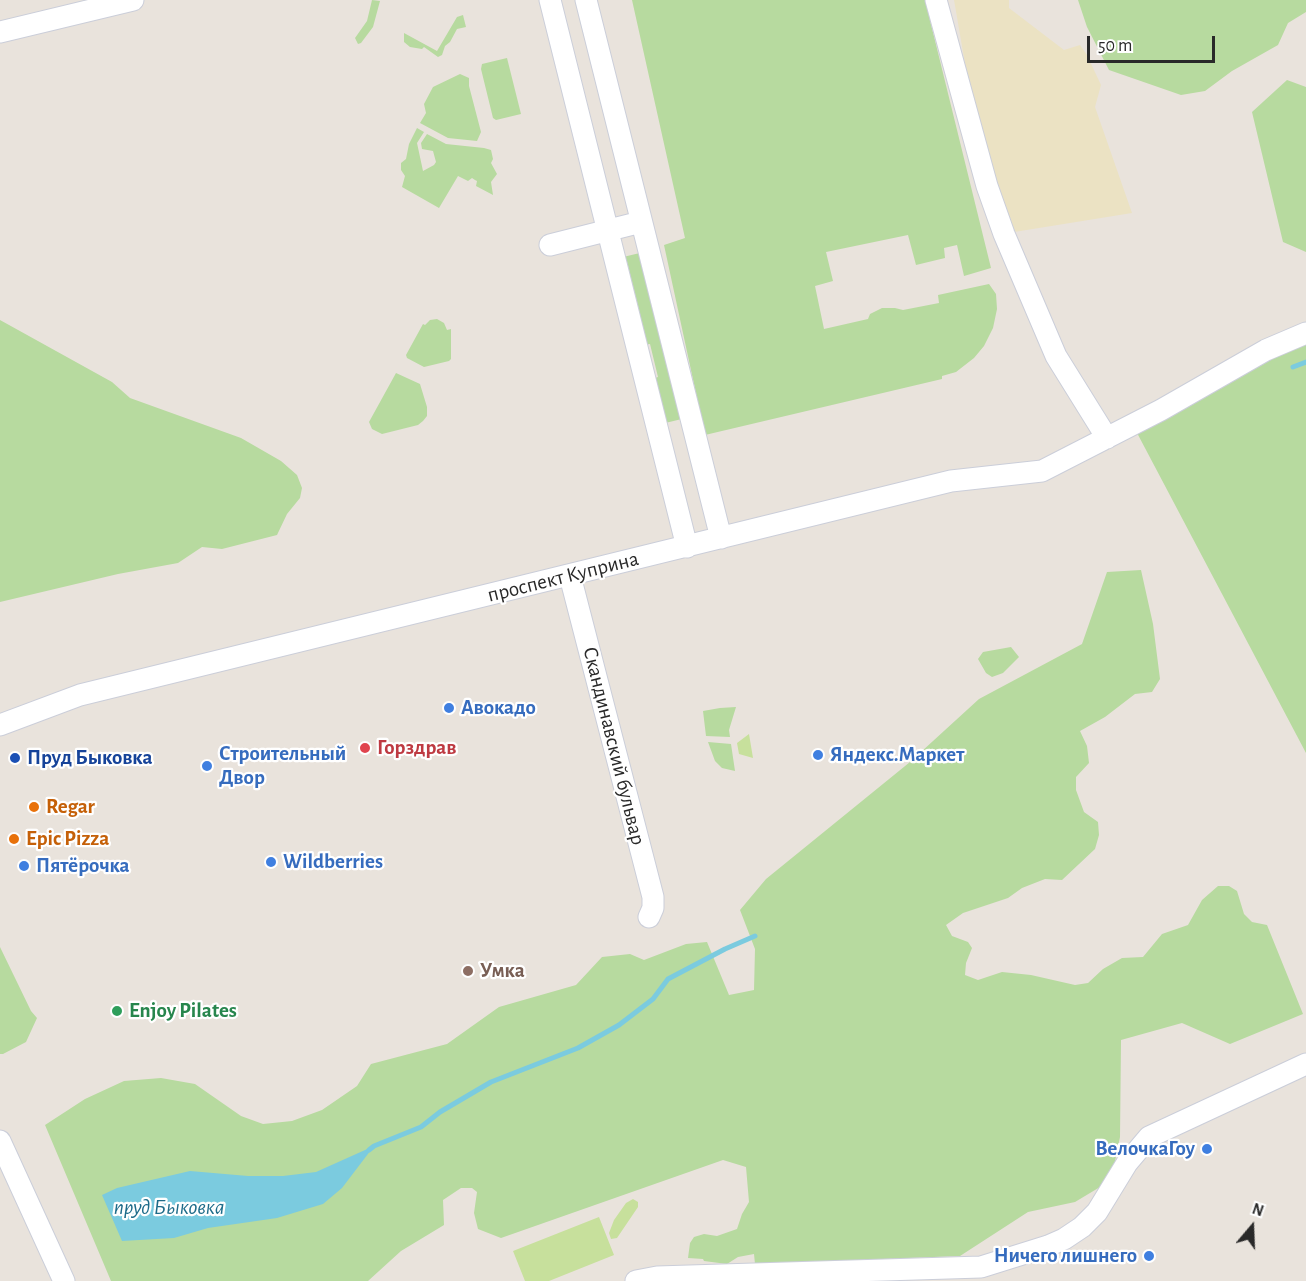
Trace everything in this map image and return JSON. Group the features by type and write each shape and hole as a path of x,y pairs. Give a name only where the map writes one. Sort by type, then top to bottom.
{"street":[{"path":"0,32 133,0"},
{"path":"550,0 687,547"},
{"path":"586,0 721,538"},
{"path":"936,0 987,186 1004,234 1056,356 1114,433"},
{"path":"550,245 641,222"},
{"name":"проспект Куприна","path":"0,725 80,695 951,481 1042,471 1161,410 1266,350 1306,333"},
{"name":"Скандинавский бульвар","path":"570,576 653,897 653,908 649,917"},
{"path":"636,1281 657,1277 981,1267 1048,1246 1082,1227 1097,1212 1127,1163 1149,1137 1306,1064"},
{"path":"0,1141 64,1281"}],"green space":[{"path":"372,0 380,1 373,27 358,44 355,38 367,21"},
{"path":"632,0 925,0 991,268 964,276 957,245 944,248 945,258 916,265 908,235 826,252 833,281 815,286 824,329 868,319 870,314 882,308 903,310 939,303 938,295 989,284 996,294 997,309 993,328 984,346 974,358 956,372 942,376 942,379 705,435 664,245 685,238"},
{"path":"1078,0 1306,0 1306,12 1288,23 1278,45 1232,71 1205,91 1181,95 1109,70 1087,27"},
{"path":"463,15 466,27 457,29 445,46 442,55 438,57 424,47 422,49 410,47 404,42 404,33 437,51 457,17"},
{"path":"507,58 521,114 496,120 493,118 481,69 482,64"},
{"path":"460,74 469,78 481,132 477,141 448,138 420,123 426,113 424,104 433,87"},
{"path":"1287,80 1306,87 1306,252 1283,242 1252,112"},
{"path":"417,128 424,132 417,143 423,171 436,162 433,151 422,149 421,143 427,134 446,144 491,150 493,159 491,163 497,174 491,182 493,195 476,186 477,181 472,178 468,181 458,176 439,208 402,187 405,176 401,170 401,163 406,159 409,144"},
{"path":"644,252 686,418 661,424 652,379 658,377 650,344 644,345 639,310 627,262 623,263 619,258"},
{"path":"437,319 444,323 447,330 451,329 451,359 424,367 407,358 406,355 423,324"},
{"path":"0,320 112,382 130,398 241,438 281,461 297,475 302,488 300,498 287,514 277,535 222,549 202,547 178,563 118,574 0,602"},
{"path":"1306,342 1306,753 1136,431 1249,368"},
{"path":"396,373 420,384 427,407 427,416 418,425 382,434 372,429 369,422"},
{"path":"1141,570 1153,624 1160,679 1152,692 1135,694 1105,717 1080,731 1087,746 1089,763 1076,777 1076,790 1084,812 1098,822 1099,835 1095,849 1062,880 1045,879 1022,888 1008,898 963,913 946,925 952,936 968,942 972,948 966,963 965,975 978,980 1002,972 1031,975 1075,985 1088,983 1103,969 1122,958 1143,957 1162,934 1188,925 1202,900 1218,886 1229,886 1237,891 1244,914 1252,922 1267,925 1303,1014 1230,1044 1182,1023 1121,1040 1120,1137 1114,1166 1100,1187 1075,1202 1028,1212 960,1256 755,1264 754,1254 738,1257 727,1264 688,1258 690,1243 694,1237 704,1234 717,1236 737,1229 749,1202 746,1167 723,1160 501,1238 478,1229 474,1213 477,1192 472,1188 461,1188 443,1200 444,1225 401,1251 368,1281 111,1281 45,1125 85,1099 124,1081 161,1078 195,1084 241,1116 263,1124 292,1121 322,1110 357,1086 371,1064 447,1044 499,1007 576,985 602,957 630,954 644,960 686,944 707,942 729,995 754,990 755,949 740,910 766,879 910,762 979,699 1082,644 1107,572"},
{"path":"1011,647 1019,657 1003,673 992,677 986,673 978,659 983,652"},
{"path":"736,707 729,730 730,737 706,736 703,711"},
{"path":"749,734 753,758 739,754 737,743"},
{"path":"708,742 731,744 735,771 722,768 715,761"},
{"path":"0,947 31,1011 37,1018 26,1042 3,1054 0,1054"},
{"path":"633,1199 638,1202 638,1207 617,1238 611,1239 609,1233 614,1220 626,1203"},
{"path":"599,1217 614,1255 549,1281 525,1281 513,1251"}],"sand":[{"path":"954,0 1009,0 1009,8 1064,50 1080,45 1101,85 1095,107 1132,213 1008,233 967,75"}],"water":[{"name":"пруд Быковка","path":"374,1146 342,1188 323,1204 277,1218 208,1228 174,1238 122,1241 102,1195 117,1188 190,1171 248,1176 283,1176 316,1172"}],"waterway":[{"path":"1293,367 1306,362"},
{"path":"369,1150 421,1127 440,1112 491,1082 578,1048 619,1025 653,999 668,979 755,936"}],"place":[{"name":"Авокадо","path":"449,708"},
{"name":"Горздрав","path":"365,748"},
{"name":"Яндекс.Маркет","path":"818,755"},
{"name":"Пруд Быковка","path":"15,758"},
{"name":"Строительный Двор","path":"207,766"},
{"name":"Regar","path":"34,807"},
{"name":"Epic Pizza","path":"14,839"},
{"name":"Wildberries","path":"271,862"},
{"name":"Пятёрочка","path":"24,866"},
{"name":"Умка","path":"468,971"},
{"name":"Enjoy Pilates","path":"117,1011"},
{"name":"ВелочкаГоу","path":"1207,1149"},
{"name":"Ничего лишнего","path":"1149,1256"}]}
